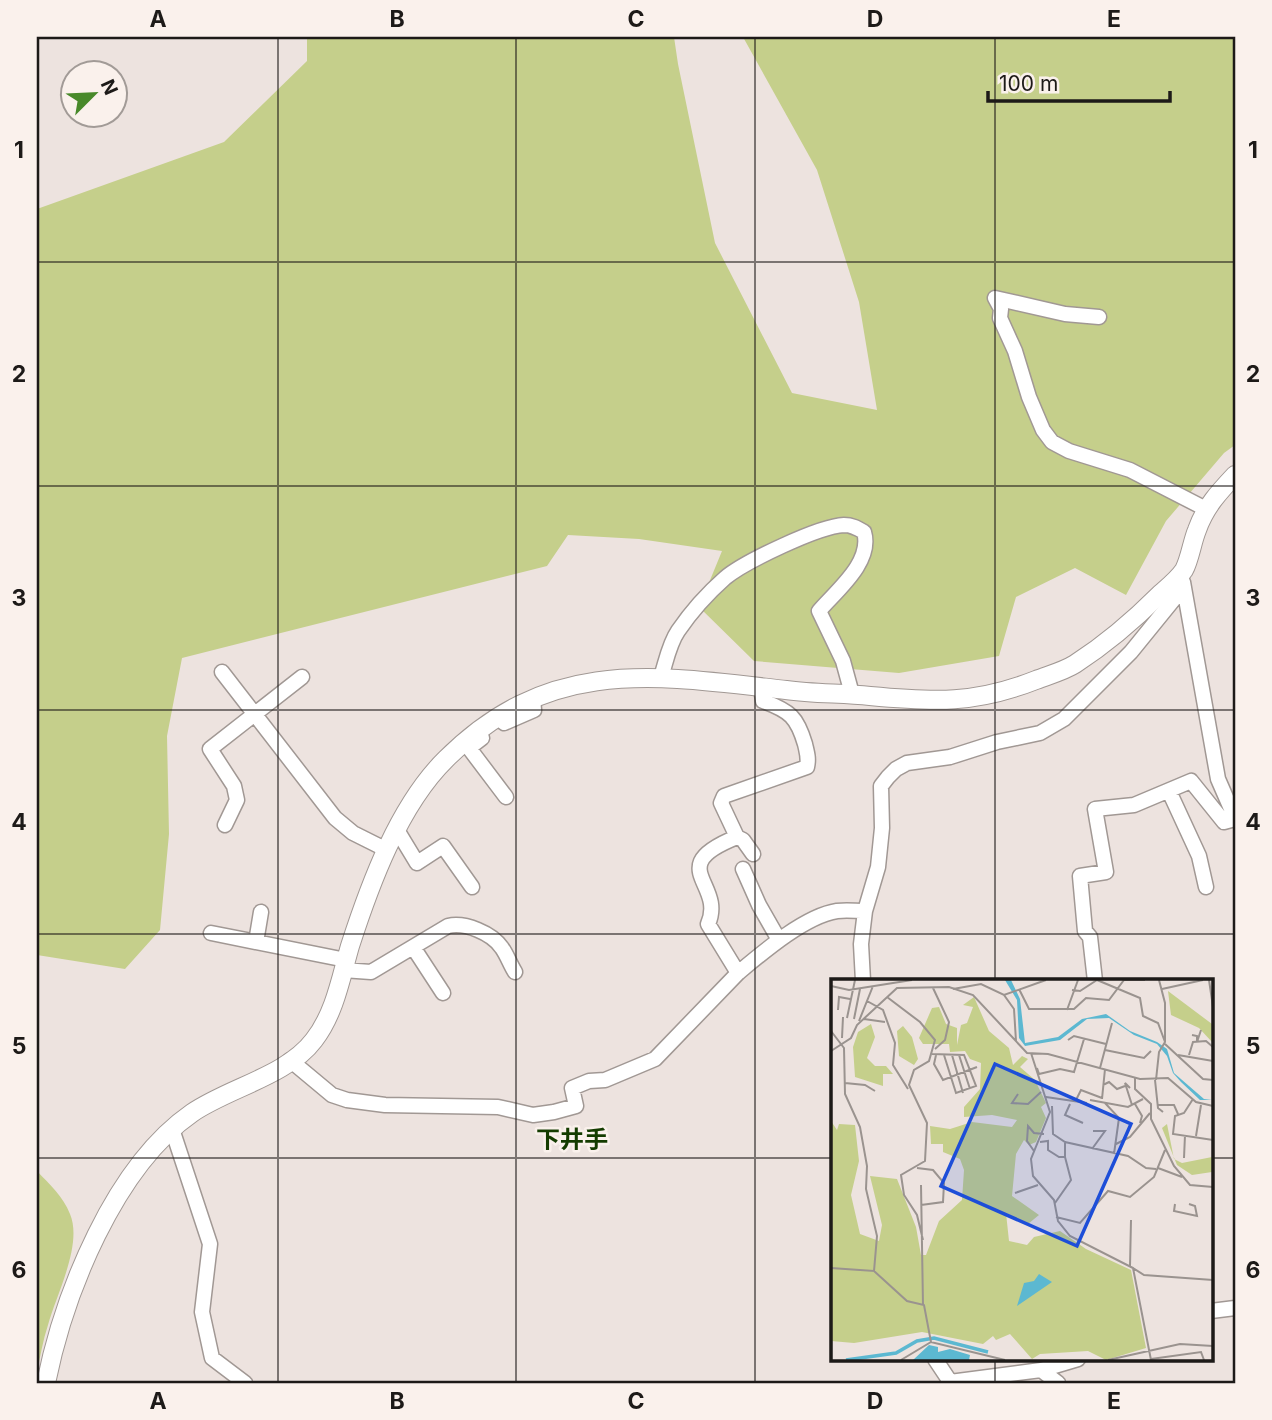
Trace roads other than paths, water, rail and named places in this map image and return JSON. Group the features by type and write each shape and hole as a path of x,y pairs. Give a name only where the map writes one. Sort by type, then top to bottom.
{"street":[{"path":"1099,317 1065,314 996,298 1000,318 1015,351 1029,397 1043,430 1052,442 1069,452 1130,471 1206,509"},
{"path":"863,979 861,943 865,911 878,867 882,828 881,786 896,769 907,763 950,757 997,742 1040,733 1064,719 1131,652 1184,579 1206,509 1235,475"},
{"path":"661,677 676,634 693,611 727,577 763,556 821,530 842,525 854,526 864,532 867,542 865,552 818,611 843,661 852,694"},
{"path":"46,1383 63,1320 84,1261 102,1224 149,1153 193,1112 290,1060 315,1040 329,1013 385,849 418,794 443,761 495,717 533,698 586,682 661,677 943,702 995,695 1072,666 1184,579"},
{"path":"1095,979 1090,937 1085,931 1080,876 1106,872 1095,810 1134,805 1191,781 1224,822 1235,819 1218,779 1184,579"},
{"path":"222,672 335,818 353,833 385,849"},
{"path":"225,825 237,800 233,786 210,749 302,677"},
{"path":"753,854 743,840 737,837 721,803 724,796 807,767 809,759 801,729 793,715 763,701 761,687"},
{"path":"506,797 469,748 499,725 534,710 533,698"},
{"path":"1168,791 1199,856 1206,887"},
{"path":"397,830 417,863 443,846 472,887"},
{"path":"737,837 713,846 704,854 700,866 713,914 708,924 738,973"},
{"path":"743,869 779,940"},
{"path":"290,1060 332,1095 347,1100 385,1105 498,1107 533,1115 554,1112 576,1106 572,1088 589,1081 605,1080 655,1059 738,973 779,940 835,911 865,911"},
{"path":"256,942 261,912"},
{"path":"211,933 371,972 448,926 458,924 470,926 500,945 515,972"},
{"path":"413,947 443,993"},
{"path":"172,1129 210,1244 202,1312 212,1358 245,1383"},
{"path":"1212,1311 1235,1308"},
{"path":"932,1360 951,1383 1041,1370 1075,1360"},
{"path":"1041,1370 1058,1383"}],"district":[{"name":"下井手","path":"572,1140"}]}
